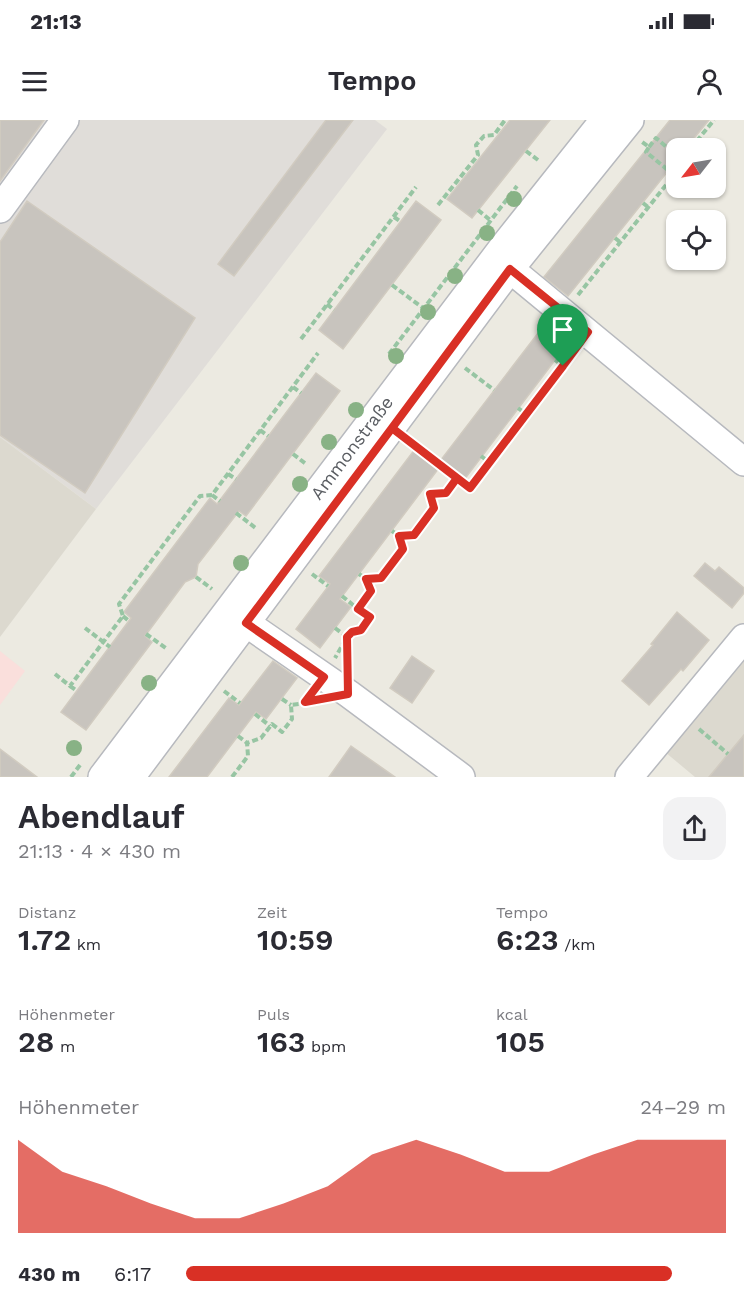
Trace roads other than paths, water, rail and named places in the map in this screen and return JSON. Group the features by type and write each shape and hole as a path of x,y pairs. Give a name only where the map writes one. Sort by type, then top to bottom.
{"street":[{"path":"0,209 64,120"},
{"name":"Ammonstraße","path":"131,777 619,122"},
{"name":"Ammonstraße","path":"102,777 503,247 619,122"},
{"path":"510,269 744,462"},
{"path":"246,623 461,777"},
{"path":"629,777 744,638"}]}
